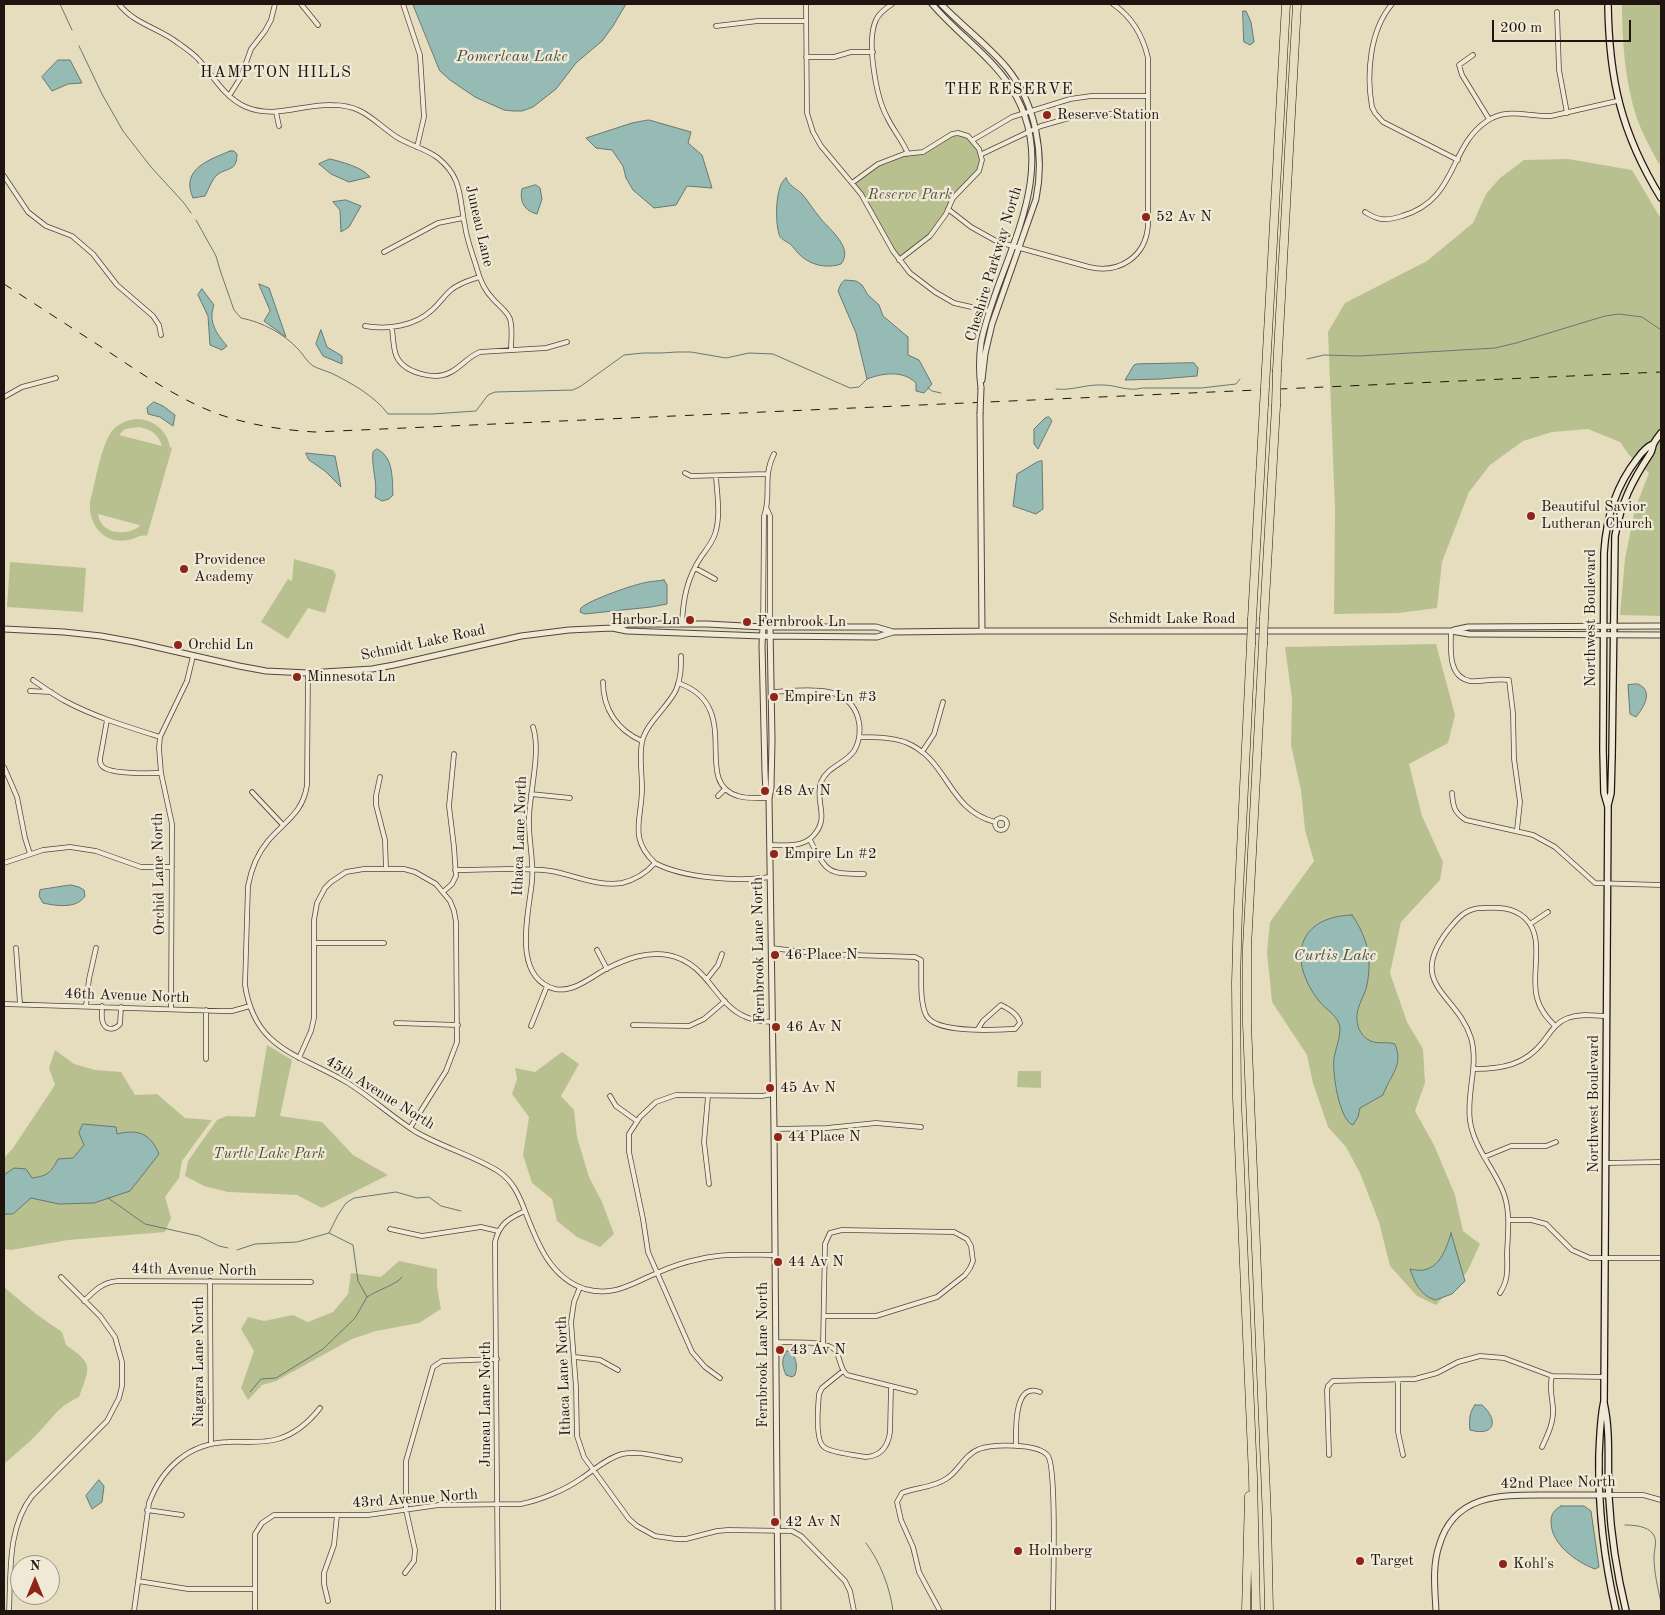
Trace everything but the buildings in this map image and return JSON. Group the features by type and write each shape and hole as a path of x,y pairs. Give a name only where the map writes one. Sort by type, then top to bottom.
{"highway":[{"path":"1256,1611 1253,1478 1238,1098 1236,983 1252,619 1286,4"},
{"path":"1271,1611 1247,1014 1247,947 1297,4"},
{"path":"1246,1611 1249,1489 1253,1478"}],"main road":[{"path":"1608,4 1609,50 1617,101 1636,152 1661,198"},
{"name":"Northwest Boulevard","path":"1626,1611 1615,1555 1609,1495 1607,1416 1604,1401 1607,884 1608,807 1611,793 1614,550 1617,523 1626,494 1661,433"},
{"name":"Northwest Boulevard","path":"1608,807 1604,793 1604,543 1609,514 1618,490 1629,470 1647,446 1654,444"},
{"name":"Northwest Boulevard","path":"1604,1401 1600,1417 1599,1495 1606,1558 1616,1611"}],"street":[{"path":"119,4 132,17 174,39 198,58 229,96 241,76 251,48 265,31 275,4"},
{"path":"301,4 318,25"},
{"path":"403,4 420,55 424,117 417,147"},
{"path":"806,4 806,101 810,124 821,146 852,183 874,216 899,260 910,273 935,292 954,302 989,311"},
{"path":"892,4 884,9 874,24 873,52 875,79 882,107 908,154"},
{"name":"Cheshire Parkway North","path":"932,4 998,70 1027,112 1035,129 1039,158 1039,184 1031,216 989,337 980,388"},
{"name":"Cheshire Parkway North","path":"941,4 1007,68 1023,93 1032,157 1031,182 1024,215 989,311 981,341 982,631"},
{"path":"948,209 984,235 1012,246 1098,270 1114,268 1127,263 1138,252 1148,234 1148,58 1141,35 1128,16 1113,4"},
{"path":"1392,4 1384,16 1374,39 1370,64 1372,106 1384,122 1458,160"},
{"path":"1556,12 1558,60 1567,113"},
{"path":"716,26 758,22 806,22"},
{"path":"806,57 834,57 851,52 873,52"},
{"path":"1473,55 1459,64 1462,75 1489,120"},
{"name":"Juneau Lane","path":"229,96 249,108 260,111 276,112 326,105 351,108 368,115 393,135 436,156 451,172 460,191 466,233 480,277 490,296 508,316 511,350"},
{"path":"973,140 1001,123 1027,112 1082,97 1148,96"},
{"path":"1365,212 1377,220 1391,219 1416,211 1435,197 1443,187 1472,136 1478,128 1489,120 1510,113 1541,117 1617,101"},
{"path":"276,112 278,126"},
{"path":"982,154 1035,129 1088,114 1148,114"},
{"path":"852,183 878,164 908,154 923,152 952,134 965,135 973,140 982,154 980,171 953,198 930,236 899,260"},
{"path":"4,176 28,212 46,226 72,236 93,254 117,285 153,316 159,325 161,335"},
{"path":"384,252 438,223 463,218"},
{"path":"366,326 392,328 421,318 434,309 447,293 480,277"},
{"path":"392,328 395,352 399,361 407,367 429,375 449,373 480,352 546,348 567,342"},
{"path":"4,397 22,387 56,378"},
{"name":"Fernbrook Lane North","path":"769,798 766,793 765,772 762,636 764,516 767,508 767,474 774,454"},
{"path":"685,473 691,476 767,474"},
{"path":"682,624 685,591 695,568 711,543 716,528 718,512 716,476"},
{"name":"Fernbrook Lane North","path":"767,508 770,525 771,788 769,798 778,1611"},
{"path":"695,568 715,579"},
{"name":"Schmidt Lake Road","path":"4,628 100,636 266,670 308,673 372,669 521,636 569,630 612,628 628,624 876,627 893,632"},
{"name":"Schmidt Lake Road","path":"1451,631 1468,627 1661,626"},
{"name":"Schmidt Lake Road","path":"612,628 627,631 762,636 877,636 893,632 982,631 1451,631 1477,635 1661,636"},
{"path":"1451,631 1451,659 1454,670 1462,677 1469,681 1509,680 1514,713 1514,758 1520,802 1517,830"},
{"name":"Orchid Lane North","path":"171,1008 172,816 161,773 160,737 187,681 193,656"},
{"path":"681,656 678,683 670,700 642,741 642,791 637,832 643,849 655,864 675,872 738,879 770,877"},
{"name":"45th Avenue North","path":"308,673 307,785 304,800 295,813 260,851 250,874 244,985 250,1006 260,1026 284,1050 359,1090 418,1133 480,1160 503,1175 516,1188 525,1210"},
{"path":"33,680 72,704 107,720 160,737"},
{"path":"603,682 605,704 616,724 624,732 642,741"},
{"path":"678,683 695,691 702,697 712,712 717,776 724,789 738,797 769,798"},
{"path":"770,845 795,845 810,840 822,821 819,796 822,781 830,769 853,752 859,737 857,713 848,700 841,696 826,690 771,692"},
{"path":"30,691 51,692"},
{"path":"922,752 934,734 943,702"},
{"path":"107,720 100,759 104,769 131,774 161,773"},
{"name":"Ithaca Lane North","path":"533,727 536,743 529,829 532,871 527,908 526,951 531,971 536,978 547,986"},
{"path":"859,737 893,739 905,742 922,752 937,766 960,801 979,816 995,822"},
{"path":"444,892 455,880 454,847 449,806 454,754"},
{"path":"4,767 6,777 18,797 23,832 30,854"},
{"path":"380,777 376,805 385,840 386,868"},
{"path":"718,796 724,789"},
{"path":"252,792 283,825"},
{"path":"1452,793 1453,806 1459,816 1466,820 1517,830 1547,841 1595,883 1661,885"},
{"path":"531,794 570,798"},
{"path":"810,840 822,864 830,870 840,874 864,874"},
{"path":"4,863 56,847 70,847 96,851 141,867 172,867"},
{"path":"455,870 551,872 611,884 632,880 655,864"},
{"path":"299,1058 311,1031 314,1018 314,912 320,895 331,882 346,872 364,869 404,869 426,877 444,892 454,911 456,922 457,1042 446,1071 410,1128"},
{"path":"1500,1293 1507,1277 1508,1220 1506,1199 1475,1141 1470,1118 1474,1069 1471,1038 1462,1019 1436,985 1432,973 1432,965 1440,941 1460,916 1473,909 1505,908 1521,914 1530,924 1535,937 1536,996 1544,1013 1555,1026"},
{"path":"1530,924 1548,912"},
{"path":"314,943 384,943"},
{"path":"16,948 20,1004"},
{"path":"86,1006 96,948"},
{"path":"771,948 822,954 915,957 921,960 922,998 925,1014 929,1020 937,1025 950,1028 978,1029 1015,1029 1020,1023 1019,1019 1009,1009 1001,1005 983,1021 978,1029"},
{"path":"597,950 607,968"},
{"path":"530,1026 547,986 556,989 570,988 607,968 636,957 658,954 680,959 699,970 731,1008 747,1018 772,1022"},
{"path":"707,979 718,965 722,954"},
{"path":"633,1025 689,1026 704,1019 725,1001"},
{"name":"46th Avenue North","path":"4,1004 232,1011 250,1006"},
{"path":"102,1006 103,1023 105,1027 111,1030 120,1024 121,1007"},
{"path":"206,1010 206,1059"},
{"path":"1474,1069 1501,1068 1520,1062 1536,1050 1555,1026 1566,1018 1575,1016 1606,1016"},
{"path":"396,1023 458,1025"},
{"path":"720,1378 705,1367 692,1352 648,1252 629,1152 629,1134 637,1120 656,1102 676,1095 773,1094"},
{"path":"610,1096 616,1106 637,1120"},
{"path":"708,1096 704,1142 709,1184"},
{"path":"774,1129 827,1128 876,1123 921,1127"},
{"path":"1484,1157 1511,1146 1546,1146 1556,1142"},
{"path":"1606,1163 1661,1162"},
{"path":"390,1229 422,1236 481,1227 498,1231 507,1220 525,1210 548,1261 564,1278 580,1287 596,1291 619,1290 657,1273 700,1258 737,1255 775,1256"},
{"path":"1508,1220 1531,1220 1546,1224 1578,1254 1590,1258 1661,1258"},
{"path":"823,1344 825,1244 830,1233 842,1230 954,1232 967,1239 971,1246 973,1261 970,1268 937,1297 876,1316 824,1316"},
{"name":"Juneau Lane North","path":"498,1231 495,1248 498,1611"},
{"path":"10,1611 12,1550 23,1510 32,1496 99,1430 110,1416 119,1398 123,1374 119,1349 108,1326 61,1277"},
{"name":"44th Avenue North","path":"84,1301 101,1286 112,1281 311,1282"},
{"name":"Niagara Lane North","path":"210,1281 211,1444"},
{"name":"Ithaca Lane North","path":"580,1287 572,1312 577,1436 584,1457 623,1511 637,1526 651,1534 666,1538 686,1538 717,1531 792,1531 801,1536 838,1573 850,1590 854,1611"},
{"path":"776,1342 828,1345 836,1351 843,1371 852,1377 915,1392"},
{"path":"1329,1455 1327,1390 1333,1381 1415,1379 1426,1377 1458,1362 1480,1356 1504,1358 1552,1376 1604,1377"},
{"path":"575,1357 600,1360 618,1370"},
{"path":"405,1573 414,1561 415,1550 406,1510 406,1461 433,1367 442,1361 497,1359"},
{"path":"843,1371 822,1388 819,1394 819,1437 821,1445 828,1450 866,1457 882,1451 886,1446 890,1432 891,1386"},
{"path":"1542,1447 1552,1424 1553,1407 1550,1390 1552,1376"},
{"path":"1398,1380 1398,1432 1403,1455"},
{"path":"1016,1446 1016,1417 1019,1403 1029,1392 1035,1390 1040,1392"},
{"path":"134,1611 147,1510 153,1491 167,1469 187,1453 211,1444 278,1439 298,1430 320,1408"},
{"path":"940,1611 919,1572 914,1547 901,1520 897,1502 902,1493 928,1487 945,1480 952,1475 970,1454 977,1450 993,1446 1016,1446 1037,1448 1047,1454 1050,1460 1053,1477 1053,1611"},
{"name":"43rd Avenue North","path":"254,1589 254,1540 262,1523 274,1516 382,1515 445,1504 530,1502 573,1484 614,1457 628,1453 680,1460"},
{"name":"42nd Place North","path":"1436,1611 1435,1568 1438,1548 1446,1530 1458,1514 1475,1502 1495,1496 1643,1494 1661,1500"},
{"path":"147,1510 182,1515"},
{"path":"328,1601 324,1584 324,1573 334,1545 337,1515"},
{"path":"138,1581 188,1589 254,1589 255,1611"}],"green space":[{"path":"1622,4 1661,4 1661,162 1659,164 1639,125 1633,105 1627,76"},
{"name":"Reserve Park","path":"952,134 965,135 979,149 982,166 956,195 946,214 930,236 899,260 852,183 866,172 891,158 923,152"},
{"path":"1568,159 1632,170 1661,219 1661,616 1620,615 1625,559 1635,509 1649,473 1629,455 1620,442 1588,429 1552,432 1523,441 1490,465 1469,492 1442,562 1437,608 1399,613 1334,614 1335,509 1328,332 1345,303 1427,261 1473,223 1486,194 1500,178 1524,160"},
{"path":"136,419 153,423 166,435 172,448 147,536 119,541 105,536 99,531 92,518 90,502 108,437 117,426","holes":["139,427 154,433 162,446 119,435 125,429","98,514 139,525 140,526 128,532 114,532 103,526"]},
{"path":"294,559 333,570 336,575 325,613 308,608 288,639 261,622 288,579 292,581"},
{"path":"10,562 86,568 83,612 7,607"},
{"path":"1436,644 1455,715 1448,743 1409,764 1422,816 1443,862 1440,880 1401,922 1390,973 1407,1022 1423,1049 1425,1083 1415,1111 1434,1145 1455,1195 1463,1231 1480,1244 1467,1272 1436,1305 1417,1296 1390,1266 1379,1222 1360,1173 1346,1147 1328,1127 1313,1083 1307,1055 1272,1002 1267,952 1270,922 1314,861 1305,830 1301,790 1291,745 1292,698 1285,647"},
{"name":"Turtle Lake Park","path":"267,1045 292,1060 280,1116 322,1122 353,1155 388,1175 322,1208 297,1195 228,1192 204,1186 185,1176 188,1161 217,1120 227,1116 255,1117"},
{"path":"55,1050 74,1064 95,1070 121,1072 135,1095 157,1094 185,1118 212,1120 182,1161 179,1178 165,1197 171,1218 165,1232 68,1240 11,1250 4,1249 4,1158 13,1148 55,1085 49,1068"},
{"path":"562,1052 579,1064 561,1096 574,1110 577,1137 589,1177 602,1202 614,1234 600,1247 577,1237 557,1221 552,1199 532,1183 523,1155 529,1117 512,1094 517,1079 515,1068 535,1072"},
{"path":"1018,1071 1041,1071 1041,1088 1017,1087"},
{"path":"399,1261 437,1269 437,1287 441,1309 419,1323 376,1331 352,1339 276,1381 262,1385 248,1400 241,1388 254,1351 241,1329 248,1317 264,1321 293,1315 308,1322 333,1312 348,1294 351,1273 381,1277"},
{"path":"4,1287 36,1314 62,1332 66,1345 75,1351 85,1362 87,1372 79,1397 61,1409 4,1464"}],"water":[{"name":"Pomerleau Lake","path":"413,4 626,4 602,41 576,63 556,89 533,107 522,111 513,111 504,110 475,97 440,71"},
{"path":"1243,11 1246,11 1251,22 1254,42 1250,45 1244,42"},
{"path":"58,60 70,60 82,83 68,84 52,91 42,77"},
{"path":"649,120 691,132 688,143 702,155 712,188 687,186 676,205 654,208 633,190 626,178 623,166 612,150 596,148 586,138 632,123"},
{"path":"234,151 237,154 235,164 215,177 205,196 193,198 190,180 193,173 206,162"},
{"path":"330,159 346,163 370,177 349,182 331,174 319,164"},
{"path":"786,178 802,194 843,246 845,252 841,264 824,266 812,263 802,257 780,236 777,221 777,204 782,182"},
{"path":"536,185 540,188 542,199 537,214 526,208 521,198 522,189"},
{"path":"346,200 361,206 349,227 341,232 340,210 333,202"},
{"path":"845,280 856,281 862,285 868,295 879,305 883,316 908,337 908,355 919,360 932,384 924,393 916,391 916,383 911,379 899,374 886,374 867,379 856,333 838,291"},
{"path":"259,284 269,288 286,337 264,321 270,311"},
{"path":"202,289 214,305 212,317 214,327 227,346 222,350 210,345 208,316 198,295"},
{"path":"321,330 327,347 342,356 342,364 323,356 316,344"},
{"path":"1194,363 1198,368 1197,376 1125,380 1134,365 1137,364"},
{"path":"154,402 175,415 173,426 160,417 148,414 147,408"},
{"path":"1049,417 1052,421 1038,449 1034,444 1034,429 1045,418"},
{"path":"377,449 387,457 392,476 393,495 389,499 382,501 375,497 373,452"},
{"path":"306,453 335,456 341,487 325,471 309,460"},
{"path":"1042,461 1043,509 1036,514 1013,506 1017,474"},
{"path":"664,580 667,585 667,604 585,614 580,612 581,608 586,605 613,593 642,583"},
{"path":"1638,684 1643,687 1647,695 1642,709 1636,717 1630,714 1628,685"},
{"path":"71,885 84,890 85,896 72,905 60,906 43,903 39,896 40,890"},
{"name":"Curtis Lake","path":"1352,915 1365,939 1369,959 1367,986 1358,1008 1357,1023 1367,1039 1378,1043 1395,1044 1398,1058 1395,1070 1383,1095 1360,1108 1358,1117 1353,1125 1348,1121 1340,1105 1335,1084 1334,1058 1339,1036 1339,1024 1309,986 1303,971 1301,957 1302,944 1308,933 1318,924 1333,918"},
{"path":"83,1124 116,1127 117,1134 131,1132 143,1134 152,1141 159,1154 130,1191 94,1203 59,1204 31,1198 13,1214 4,1214 4,1175 14,1168 26,1169 32,1178 41,1176 51,1171 58,1159 73,1158 84,1145 79,1133"},
{"path":"1451,1233 1465,1281 1452,1294 1435,1300 1422,1292 1416,1284 1410,1269 1427,1269 1438,1262 1446,1248"},
{"path":"787,1351 792,1352 796,1363 795,1375 792,1377 786,1375 783,1366 783,1360"},
{"path":"1475,1405 1482,1405 1491,1416 1492,1426 1485,1431 1470,1430 1471,1414"},
{"path":"99,1480 104,1486 102,1502 92,1509 86,1496"},
{"path":"1561,1506 1584,1506 1591,1511 1599,1567 1595,1569 1580,1562 1566,1551 1555,1538 1551,1522 1552,1514"}],"waterway":[{"path":"60,4 72,30"},
{"path":"79,46 102,94 123,131 191,213"},
{"path":"196,220 216,256 234,310 241,318 264,325 279,333 292,343 313,366 331,373 362,390 388,414 476,411 488,395 495,392 573,390 624,355 643,353 691,352 726,358 749,353 773,354 850,388 859,387 867,379"},
{"path":"1307,359 1324,355 1359,356 1495,348 1605,316 1619,314 1642,317 1661,330"},
{"path":"1056,389 1097,385 1132,389 1201,388 1236,384 1240,379"},
{"path":"928,388 941,393"},
{"path":"237,1250 255,1244 297,1242 329,1233 346,1203 354,1198 396,1192 417,1198 429,1197 441,1206 461,1211"},
{"path":"108,1198 145,1224 199,1236 219,1246 228,1248"},
{"path":"250,1392 261,1379 276,1378 323,1349 355,1318 367,1297 358,1281 353,1245 329,1233"},
{"path":"367,1297 400,1280 402,1277"},
{"path":"1625,1525 1644,1528 1651,1531 1654,1537 1656,1542 1654,1557 1656,1580 1661,1603"},
{"path":"866,1543 884,1575 893,1611"}],"railway":[{"path":"4,284 147,377 203,408 254,424 315,432 1661,372"}],"place":[{"name":"Reserve Station","path":"1047,115"},
{"name":"52 Av N","path":"1146,217"},
{"name":"Beautiful Savior Lutheran Church","path":"1531,516"},
{"name":"Providence Academy","path":"184,569"},
{"name":"Harbor Ln","path":"690,620"},
{"name":"Fernbrook Ln","path":"747,622"},
{"name":"Orchid Ln","path":"178,645"},
{"name":"Minnesota Ln","path":"297,677"},
{"name":"Empire Ln #3","path":"774,697"},
{"name":"48 Av N","path":"765,791"},
{"name":"Empire Ln #2","path":"774,854"},
{"name":"46 Place N","path":"775,955"},
{"name":"46 Av N","path":"776,1027"},
{"name":"45 Av N","path":"770,1088"},
{"name":"44 Place N","path":"778,1137"},
{"name":"44 Av N","path":"778,1262"},
{"name":"43 Av N","path":"780,1350"},
{"name":"42 Av N","path":"775,1522"},
{"name":"Holmberg","path":"1018,1551"},
{"name":"Target","path":"1360,1561"},
{"name":"Kohl's","path":"1503,1564"}],"district":[{"name":"HAMPTON HILLS","path":"276,73"},
{"name":"THE RESERVE","path":"1009,90"}]}
